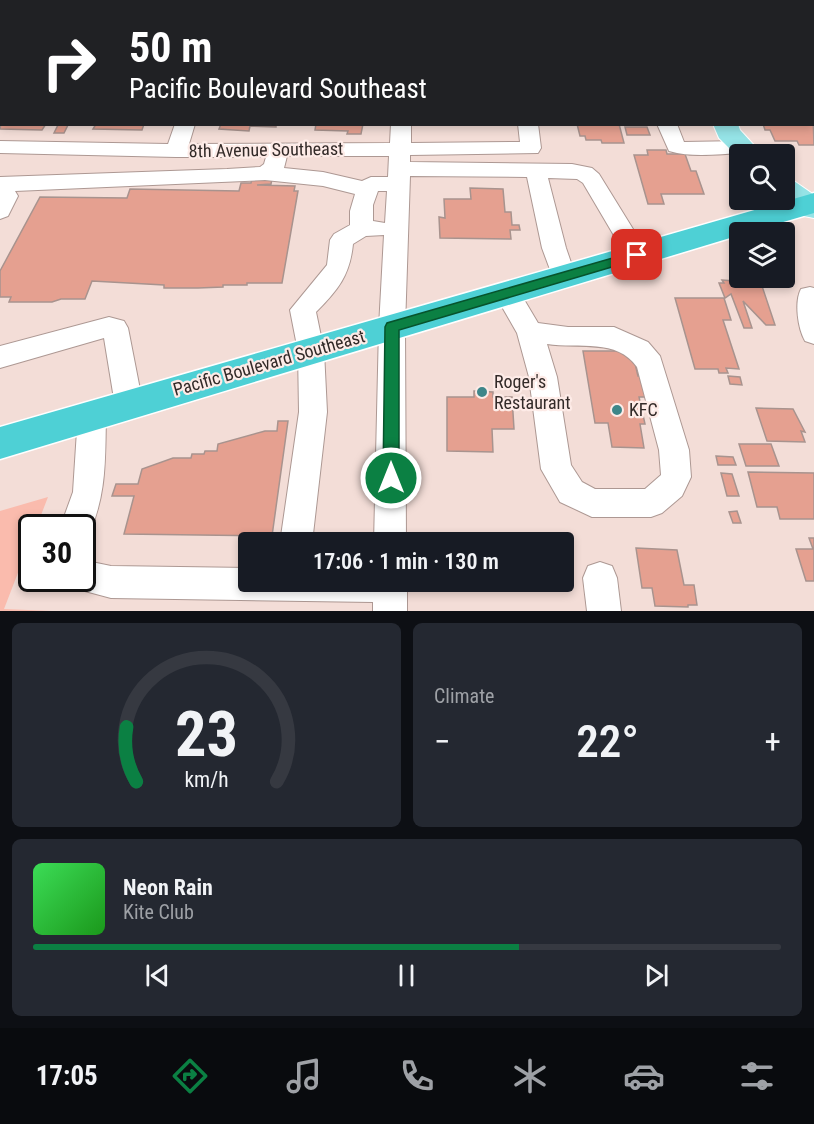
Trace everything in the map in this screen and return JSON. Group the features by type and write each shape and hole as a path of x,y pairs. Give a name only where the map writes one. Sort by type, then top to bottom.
{"highway":[{"name":"Pacific Boulevard Southeast","path":"0,442 564,277 805,201"}],"main road":[{"path":"726,126 728,133 739,144"}],"street":[{"path":"176,151 184,126"},
{"name":"8th Avenue Southeast","path":"0,147 176,151 278,149 399,156 531,148 528,126"},
{"path":"668,126 675,147 729,150"},
{"path":"265,173 274,167 278,149"},
{"path":"399,156 536,171 584,173 591,179 637,255"},
{"path":"362,228 360,217 364,196 371,184 399,156"},
{"path":"390,532 392,327 399,156"},
{"path":"536,171 554,248 564,277"},
{"path":"2,195 265,173 323,179 368,190"},
{"path":"297,532 313,412 311,351 303,310 321,292 339,266 342,240 362,228 396,229"},
{"path":"507,293 530,332 543,376 556,469 571,492 592,503 651,502 671,486 676,477 674,450 650,364 639,349 614,338 568,337 530,332"},
{"path":"0,357 109,327 115,328 129,405"},
{"path":"81,514 88,492 92,416"},
{"path":"600,578 604,611"},
{"path":"96,579 111,582 238,583"}],"shaded area":[{"path":"48,497 41,514 18,514 18,573 4,609 52,611 0,611 0,511"}],"building":[{"path":"1,126 45,126 42,130 0,129"},
{"path":"58,126 68,126 64,133 54,133"},
{"path":"95,126 143,126 142,130 93,129"},
{"path":"220,126 250,126 249,131 219,129"},
{"path":"316,126 363,126 361,134 347,134 348,131 315,130"},
{"path":"578,126 620,126 624,143 602,143 601,140 586,140 585,136 580,136"},
{"path":"764,126 813,126 814,145 799,145 797,141 775,141 770,130 765,130"},
{"path":"625,127 647,127 650,135 627,135"},
{"path":"647,150 666,150 667,154 685,154 691,171 696,171 704,194 661,194 664,204 648,204 634,155 648,155"},
{"path":"252,179 272,179 271,184 257,185 295,186 294,191 298,191 282,283 164,288 164,285 92,281 85,299 9,302 11,297 0,297 0,271 40,197 127,198 130,189 239,191 241,183 251,183"},
{"path":"470,188 503,189 505,212 511,212 512,225 519,225 520,230 510,230 511,239 440,238 439,217 445,218 444,199 471,199"},
{"path":"722,280 729,281 729,288 763,288 775,325 766,325 743,301 752,328 744,328 731,294 725,298 719,283 724,283"},
{"path":"675,298 724,298 731,320 723,320 739,369 726,368 728,373 719,373 718,369 695,369"},
{"name":"KFC","path":"583,351 632,351 638,376 642,376 647,397 639,397 645,424 640,424 644,448 612,447 608,423 595,423"},
{"path":"728,376 740,377 742,385 730,384"},
{"path":"474,391 493,392 493,397 512,397 514,429 492,429 493,452 447,451 447,397 474,397"},
{"path":"756,408 793,409 805,432 801,431 805,442 767,441"},
{"path":"278,421 288,421 273,532 238,532 238,536 124,534 134,496 112,496 116,484 138,484 142,469 173,458 191,458 192,454 217,451 218,444 265,431 277,431"},
{"path":"739,444 771,444 779,466 746,466"},
{"path":"716,456 733,457 736,465 718,465"},
{"path":"748,472 814,473 814,519 780,519 777,507 757,507"},
{"path":"721,473 732,474 739,496 727,496"},
{"path":"737,511 741,523 733,523 729,512"},
{"path":"809,538 814,538 814,581 806,581 796,549 813,549"},
{"path":"636,548 677,550 684,585 694,585 697,605 655,606 652,588 642,588"}],"place":[{"name":"Roger's Restaurant","path":"482,392"},
{"name":"KFC","path":"617,410"}],"route":[{"path":"391,478 392,327 637,255"}]}
